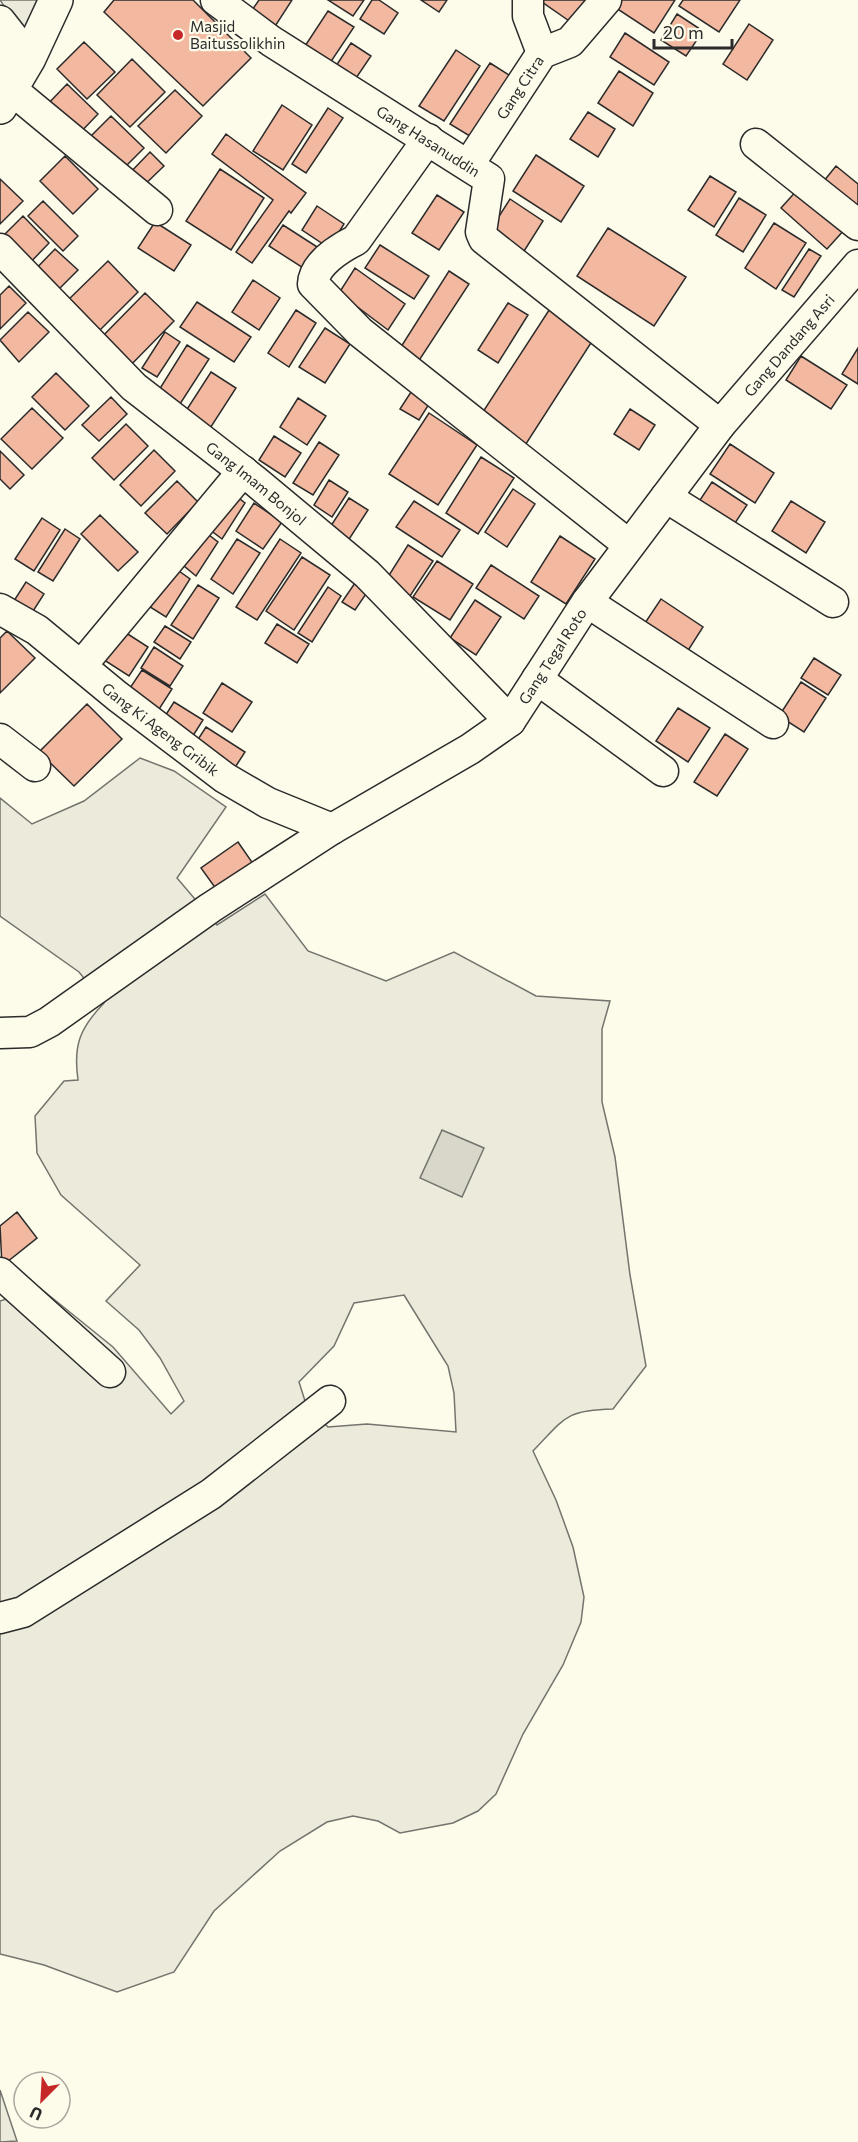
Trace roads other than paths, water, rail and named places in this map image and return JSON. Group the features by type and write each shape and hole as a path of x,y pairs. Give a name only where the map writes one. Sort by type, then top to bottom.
{"main road":[{"path":"10,80 56,0"}],"street":[{"name":"Gang Hasanuddin","path":"216,0 271,41 470,164 489,179 481,232 484,239 720,425"},
{"path":"528,0 528,16 542,53"},
{"name":"Gang Citra","path":"470,164 542,53 570,42 606,0"},
{"path":"2,23 10,80 157,210"},
{"path":"428,139 356,240 340,248 327,261 316,273 313,284 360,332 629,545"},
{"path":"756,144 858,225"},
{"name":"Gang Imam Bonjol","path":"0,249 134,387 243,471 367,574 510,721"},
{"name":"Gang Dandang Asri","path":"720,425 858,265"},
{"name":"Gang Tegal Roto","path":"0,1033 30,1032 49,1022 210,908 332,829 470,749 510,721 586,602 720,425"},
{"path":"81,666 243,471"},
{"path":"666,497 833,602"},
{"path":"586,602 773,723"},
{"name":"Gang Ki Ageng Gribik","path":"0,609 37,630 225,778 268,804 332,829"},
{"path":"537,679 663,771"},
{"path":"0,739 34,766"},
{"path":"0,1273 110,1372"},
{"path":"0,1618 23,1612 211,1494 330,1401"}],"place":[{"name":"Masjid Baitussolikhin","path":"178,35"}]}
